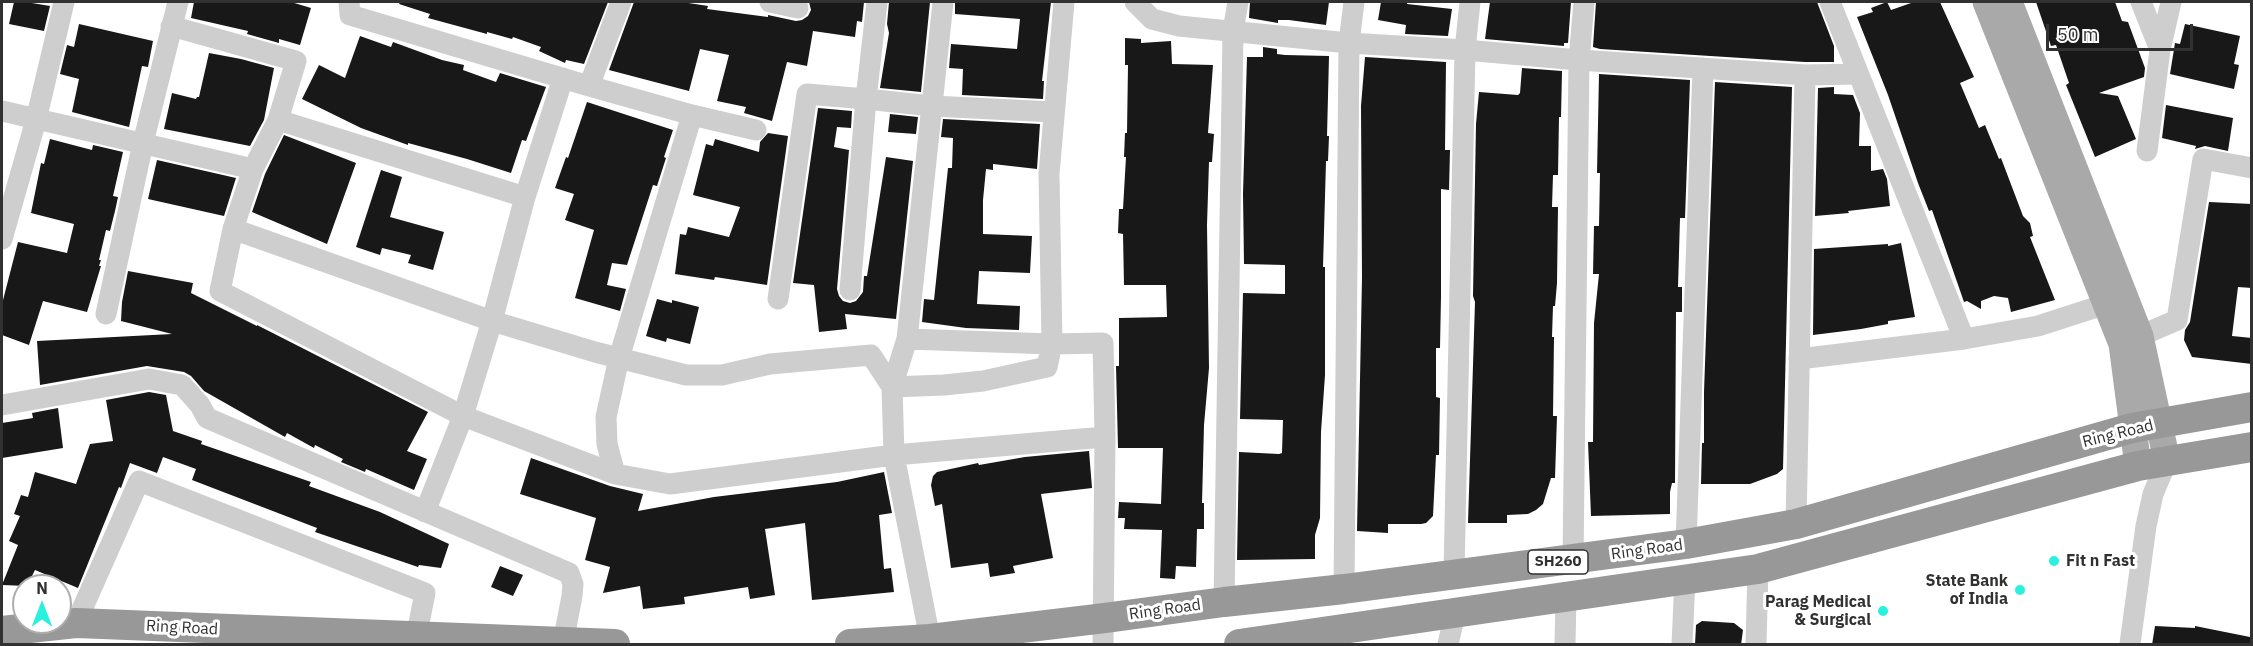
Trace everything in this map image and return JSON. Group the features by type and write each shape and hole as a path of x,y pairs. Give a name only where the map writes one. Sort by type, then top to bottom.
{"highway":[{"name":"Ring Road","path":"850,645 930,639 1104,632 1224,602 1344,589 1686,544 1796,524 2145,426 2252,407"},
{"name":"Ring Road","path":"1239,645 1333,638 1455,614 1758,569 2138,466 2252,447"},
{"name":"Ring Road","path":"2,631 76,623 615,645"}],"main road":[{"path":"1986,2 2122,344 2145,426 2167,461"},
{"path":"2009,2 2140,336 2145,426 2138,466"}],"street":[{"path":"2,239 36,120 64,2"},
{"path":"106,314 142,143 177,2"},
{"path":"350,2 350,15 589,86 692,115 756,130"},
{"path":"589,86 621,2"},
{"path":"770,2 798,8"},
{"path":"850,290 866,99 877,2"},
{"path":"930,639 894,455 892,387 907,339 943,2"},
{"path":"892,387 983,381 1047,367 1052,344 1049,174 1064,2"},
{"path":"1135,2 1152,20 1179,26 1233,32 1579,60 1805,75 1858,74"},
{"path":"1224,602 1233,32 1238,2"},
{"path":"1344,589 1349,43 1354,2"},
{"path":"1454,574 1465,50 1470,2"},
{"path":"1574,560 1579,60 1584,2"},
{"path":"1830,2 1964,339"},
{"path":"2141,2 2160,50"},
{"path":"2147,151 2160,50 2171,2"},
{"path":"171,26 296,61 278,120 253,169 233,229 219,291 463,416 615,474 670,484 894,455 1105,437"},
{"path":"1686,544 1703,68"},
{"path":"1796,524 1805,75"},
{"path":"425,512 463,416 492,321 525,196 563,78"},
{"path":"778,299 807,94 932,106 1054,112"},
{"path":"2,111 253,169"},
{"path":"615,474 607,444 606,417 619,358 692,115"},
{"path":"278,120 525,196"},
{"path":"2140,336 2177,320 2203,159 2251,165"},
{"path":"233,229 492,321 686,375 722,375 770,363 871,355 892,387"},
{"path":"1799,359 1964,339 2038,326 2106,304"},
{"path":"907,339 1052,344 1103,343 1104,632"},
{"path":"2,405 149,379 182,385 200,405 207,418 568,573 573,584 563,643"},
{"path":"2130,645 2146,526 2153,494 2167,461"},
{"path":"2138,466 2153,494"},
{"path":"76,623 139,481 425,593 416,638"},
{"path":"1756,645 1758,569"},
{"path":"1682,645 1684,579"},
{"path":"1565,645 1566,596"},
{"path":"1448,645 1455,614"}],"building":[{"path":"14,2 50,6 44,31 9,24"},
{"path":"194,2 291,2 311,8 300,45 279,39 279,43 247,34 248,31 191,18"},
{"path":"400,2 608,2 584,64 566,60 565,63 539,51 541,47 513,37 512,39 487,32 487,34 428,18 430,14 399,4"},
{"path":"634,2 682,2 708,6 707,9 768,17 768,15 796,21 808,16 811,10 809,2 864,2 862,22 857,21 855,37 813,31 807,66 787,62 772,121 744,113 746,107 717,101 729,55 700,49 689,91 609,70"},
{"path":"889,2 930,2 921,92 880,88 889,33 887,24"},
{"path":"955,2 1051,2 1042,81 1044,81 1043,99 962,95 963,69 949,68 951,44 1017,49 1020,19 955,14"},
{"path":"1250,2 1329,2 1326,25 1289,20 1278,20 1278,23 1249,18"},
{"path":"1381,2 1407,2 1407,4 1452,9 1448,36 1405,34 1406,25 1378,20"},
{"path":"1490,2 1571,2 1568,43 1564,43 1564,46 1485,39"},
{"path":"1596,2 1817,2 1834,46 1834,62 1600,49 1593,47"},
{"path":"1887,2 1891,10 1914,2 1940,2 1974,77 1960,83 1979,128 1985,125 1999,159 2001,158 2023,216 2030,223 2033,236 2030,237 2055,300 2011,312 2008,298 1994,296 1981,301 1981,309 1967,301 1964,302 1932,210 1929,211 1918,183 1888,95 1857,17 1873,12 1871,8"},
{"path":"2036,2 2115,2 2122,21 2128,22 2145,68 2144,77 2099,93 2118,96 2136,139 2095,157 2066,85 2069,83 2056,45 2051,46"},
{"path":"79,24 153,41 148,67 142,66 129,127 72,112 79,79 60,74 67,45 74,47"},
{"path":"2185,24 2240,36 2234,64 2239,65 2234,89 2170,74 2175,43 2180,44"},
{"path":"360,36 391,47 393,42 442,60 464,65 463,70 496,82 500,73 546,87 526,141 522,140 511,173 408,143 408,145 361,128 302,99 319,65 345,78"},
{"path":"1125,38 1141,39 1141,43 1171,41 1172,64 1213,65 1208,133 1214,134 1212,162 1209,162 1207,225 1209,368 1204,425 1202,503 1204,503 1204,529 1197,529 1196,567 1176,566 1175,579 1160,578 1162,530 1124,529 1125,518 1118,518 1119,502 1161,504 1163,448 1118,448 1116,366 1119,366 1119,318 1167,317 1166,285 1124,285 1123,234 1118,233 1119,209 1123,209 1125,133 1127,133 1128,65 1125,65"},
{"path":"1263,47 1277,49 1277,54 1329,56 1327,136 1329,136 1328,161 1326,161 1323,267 1325,267 1325,375 1321,432 1320,518 1315,535 1315,559 1237,560 1239,452 1282,453 1283,420 1240,419 1243,293 1285,294 1285,265 1244,264 1243,194 1247,57 1263,57"},
{"path":"209,53 274,68 264,120 250,146 164,129 172,93 196,99 199,97"},
{"path":"1365,57 1446,62 1445,150 1450,150 1449,190 1441,189 1440,348 1436,348 1436,397 1440,398 1439,455 1436,455 1433,516 1426,523 1421,524 1388,524 1388,533 1357,531 1362,278 1361,106"},
{"path":"1522,68 1562,71 1558,175 1553,175 1552,207 1558,207 1557,283 1555,306 1553,306 1552,337 1554,337 1553,416 1557,416 1555,478 1551,478 1543,504 1536,510 1528,514 1507,515 1507,523 1468,523 1475,302 1473,296 1476,124 1479,92 1518,95"},
{"path":"1599,74 1690,80 1685,218 1680,218 1678,287 1682,287 1682,312 1676,312 1675,483 1672,483 1670,492 1670,514 1591,516 1588,442 1593,442 1594,323 1599,274 1593,274 1594,226 1599,226 1600,173 1597,173"},
{"path":"1715,82 1792,87 1783,469 1777,474 1750,484 1701,484"},
{"path":"1834,87 1834,94 1853,95 1860,113 1859,146 1871,146 1871,171 1883,169 1887,179 1890,206 1815,216 1818,88"},
{"path":"587,102 673,130 657,186 653,185 627,265 612,263 607,285 626,289 620,311 575,298 594,230 565,220 574,194 555,188"},
{"path":"2166,105 2233,118 2228,151 2205,146 2195,149 2196,146 2162,138"},
{"path":"818,108 852,111 851,128 837,127 834,147 849,150 837,289 843,301 850,303 856,301 863,292 886,157 913,161 896,319 845,314 847,329 819,332 814,285 793,283"},
{"path":"890,114 918,117 916,134 888,132"},
{"path":"943,119 1040,124 1037,169 993,164 993,170 986,169 983,234 1032,236 1030,273 979,271 977,304 1020,306 1019,330 966,328 922,322 924,299 934,300 948,168 952,168 953,138 941,137"},
{"path":"768,133 788,136 767,285 675,274 680,234 686,235 688,227 729,237 740,207 693,195 706,144 713,146 715,139 759,152 760,142"},
{"path":"284,135 356,163 327,244 252,212 265,174"},
{"path":"50,139 92,150 93,145 123,152 113,196 118,197 115,211 110,231 106,230 99,260 101,260 99,266 101,266 87,312 43,301 29,345 2,335 2,304 18,242 67,253 74,224 31,213 41,163 44,164"},
{"path":"157,160 236,178 224,216 148,199"},
{"path":"381,170 402,177 390,217 444,232 433,270 408,263 411,255 382,248 380,255 356,247"},
{"path":"2209,202 2252,204 2252,288 2238,287 2232,336 2252,338 2252,364 2192,357 2184,340 2185,330 2190,322"},
{"path":"1901,243 1915,317 1888,321 1888,324 1861,329 1813,335 1814,249 1888,244 1888,246"},
{"path":"128,271 193,283 191,293 428,412 407,451 427,459 414,490 366,469 365,472 341,462 343,459 315,445 314,448 287,433 285,437 204,391 191,376 184,372 147,366 40,385 37,341 172,334 121,321"},
{"path":"657,299 672,303 672,300 699,307 690,344 667,338 666,342 646,336"},
{"path":"149,392 166,395 173,431 202,441 201,444 311,482 309,486 380,512 449,544 441,568 419,565 418,567 315,532 317,528 192,480 196,469 163,457 157,473 130,463 78,588 72,585 72,574 45,574 35,570 33,574 12,574 12,585 2,585 18,545 9,541 20,516 14,514 21,495 28,497 35,472 76,484 90,444 113,441 106,400"},
{"path":"58,408 63,448 2,458 2,423 33,418 32,413"},
{"path":"1089,451 1092,488 1041,494 1053,558 1013,566 1015,573 990,577 988,563 951,568 942,504 935,506 931,485 933,476 937,472 978,463 979,465 1025,457"},
{"path":"531,458 610,486 643,494 638,511 714,497 837,482 884,472 892,513 879,515 884,569 891,568 894,592 812,600 805,523 765,529 775,595 750,599 748,587 684,597 685,604 643,609 640,586 603,593 610,567 585,560 596,518 520,494"},
{"path":"500,566 523,575 513,596 491,587"},
{"path":"1702,621 1734,623 1743,630 1741,645 1695,645 1696,625"},
{"path":"2155,626 2195,628 2195,626 2250,637 2250,645 2152,645"}],"place":[{"name":"Fit n Fast","path":"2054,561"},
{"name":"State Bank of India","path":"2020,590"},
{"name":"Parag Medical & Surgical","path":"1883,611"}]}
